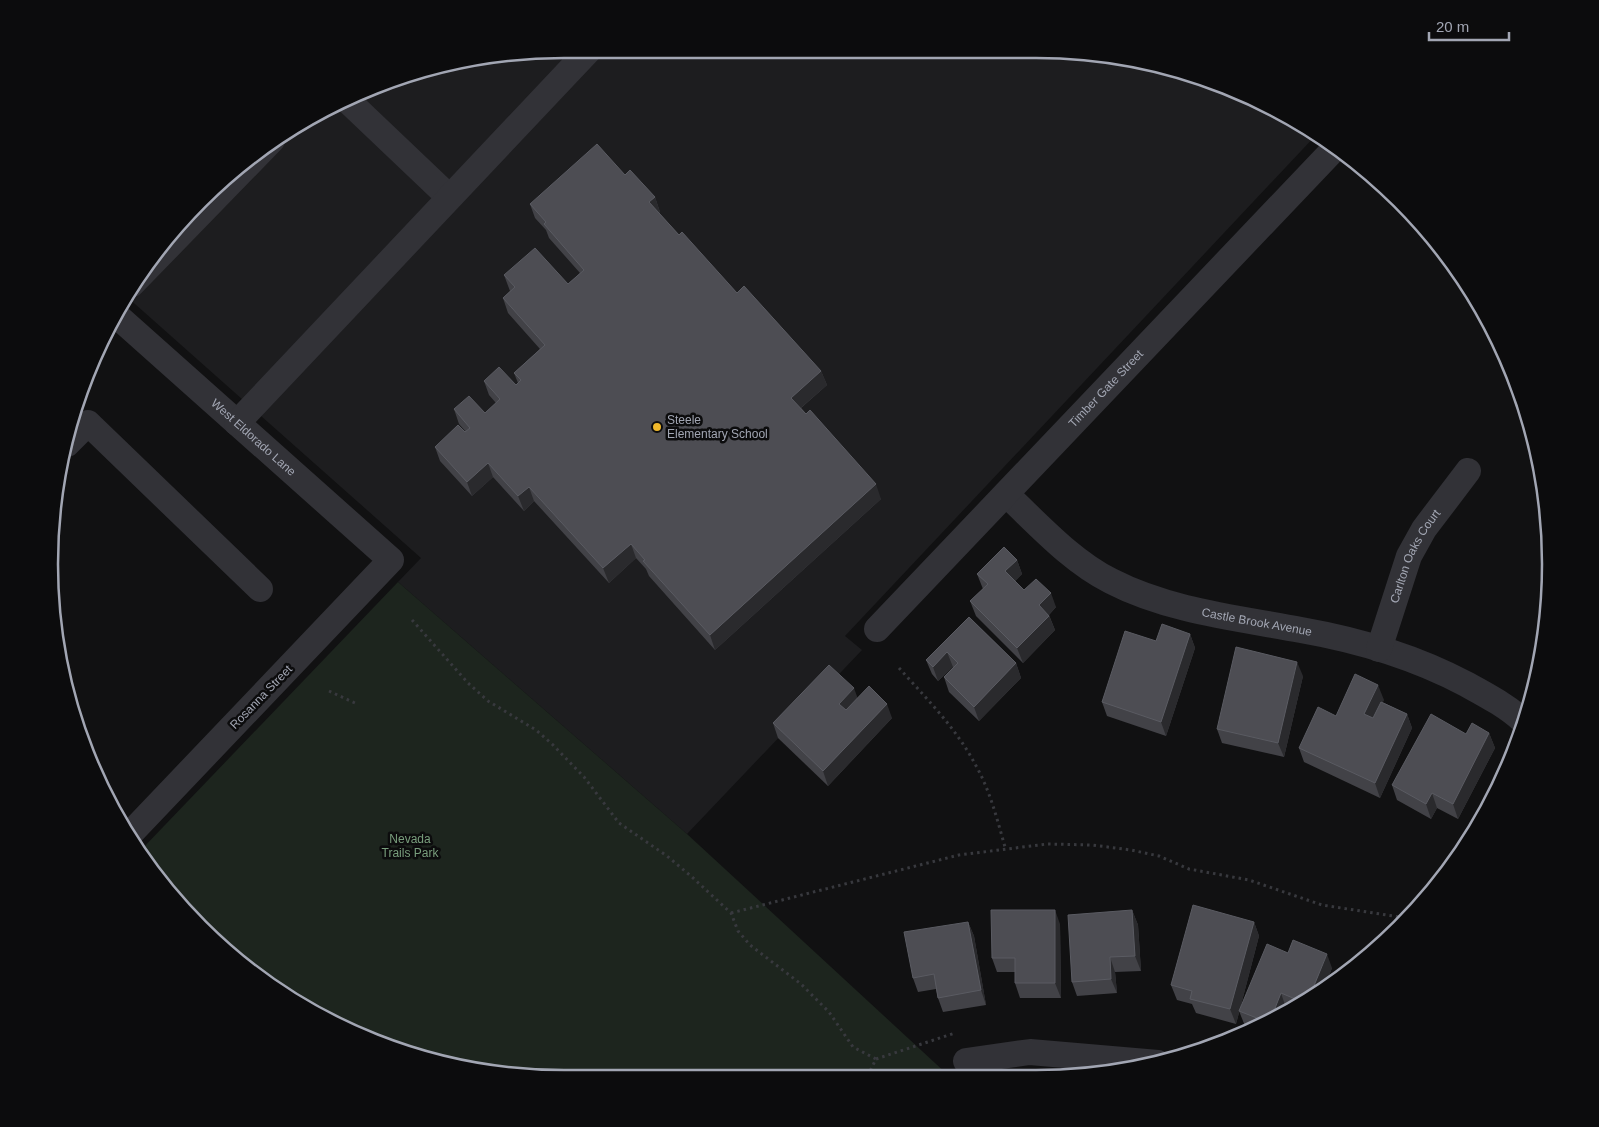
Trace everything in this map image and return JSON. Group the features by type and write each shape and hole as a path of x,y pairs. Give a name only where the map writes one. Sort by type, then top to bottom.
{"street":[{"path":"237,423 581,58"},
{"path":"352,105 449,197"},
{"name":"Timber Gate Street","path":"877,629 1331,153"},
{"path":"173,241 231,182"},
{"name":"West Eldorado Lane","path":"120,319 391,560"},
{"path":"74,437 88,423 260,588"},
{"name":"Carlton Oaks Court","path":"1379,649 1409,556 1424,529 1468,471"},
{"name":"Castle Brook Avenue","path":"1006,494 1081,561 1109,581 1141,594 1214,615 1303,630 1411,659 1448,674 1488,696 1518,717"},
{"name":"Rosanna Street","path":"134,830 391,560"},
{"path":"966,1061 1030,1052 1130,1061"}],"path":[{"path":"412,620 481,695 536,730 552,744 584,777 619,823 672,860 731,913 738,931 750,945 802,984 830,1012 853,1046 876,1059"},
{"path":"899,668 941,715 975,763 990,796 1005,848"},
{"path":"329,691 357,704"},
{"path":"731,913 911,866 1005,848 1047,844 1092,845 1131,850 1159,856 1189,869 1249,880 1322,905 1397,917"},
{"path":"870,1070 876,1059 955,1033"}],"shaded area":[{"name":"Steele Elementary School","path":"1036,58 1102,62 1134,67 1198,84 1259,110 1289,125 1312,140 845,636 862,650 687,834 398,582 421,558 131,301 162,255 183,230 230,183 255,162 310,125 340,110 401,84 433,75 465,67 530,59"}],"green space":[{"name":"Nevada Trails Park","path":"398,582 687,834 943,1070 564,1070 497,1065 433,1052 401,1043 340,1017 310,1002 255,965 230,944 183,897 144,847"}],"building":[{"name":"Steele Elementary School","path":"597,144 625,175 630,170 655,197 649,202 679,235 682,232 737,293 744,286 821,371 791,398 806,414 810,410 876,484 710,635 643,561 645,560 631,544 603,568 529,487 518,496 488,463 467,482 435,447 458,425 465,432 470,428 454,409 469,396 485,413 500,399 484,381 499,367 516,385 521,380 514,373 545,345 503,298 515,287 504,275 535,248 568,284 584,270 544,224 546,222 530,204"},
{"path":"1004,547 1017,560 1005,571 1024,590 1036,579 1051,593 1039,605 1049,616 1017,648 970,601 988,584 977,574"},
{"path":"969,617 1016,663 974,707 944,677 958,663 947,652 933,667 926,660"},
{"path":"1162,624 1190,634 1161,722 1102,702 1125,631 1156,641"},
{"path":"1236,647 1297,662 1278,743 1217,729"},
{"path":"829,665 854,688 839,704 846,710 869,686 887,704 823,771 773,723"},
{"path":"1355,674 1378,685 1364,714 1373,718 1381,702 1407,714 1375,783 1299,748 1318,707 1336,716"},
{"path":"1431,714 1466,734 1472,723 1489,733 1453,804 1432,793 1426,804 1392,785"},
{"path":"1193,905 1254,922 1230,1009 1190,999 1192,991 1171,985"},
{"path":"991,910 1055,910 1055,983 1015,983 1015,958 992,958"},
{"path":"1132,910 1135,956 1110,957 1111,979 1072,982 1068,915"},
{"path":"968,922 981,990 938,998 934,974 913,978 904,932"},
{"path":"1293,940 1327,954 1314,986 1294,998 1281,993 1275,1009 1257,1018 1239,1011 1267,944 1288,953"}],"place":[{"name":"Steele Elementary School","path":"657,427"}]}
